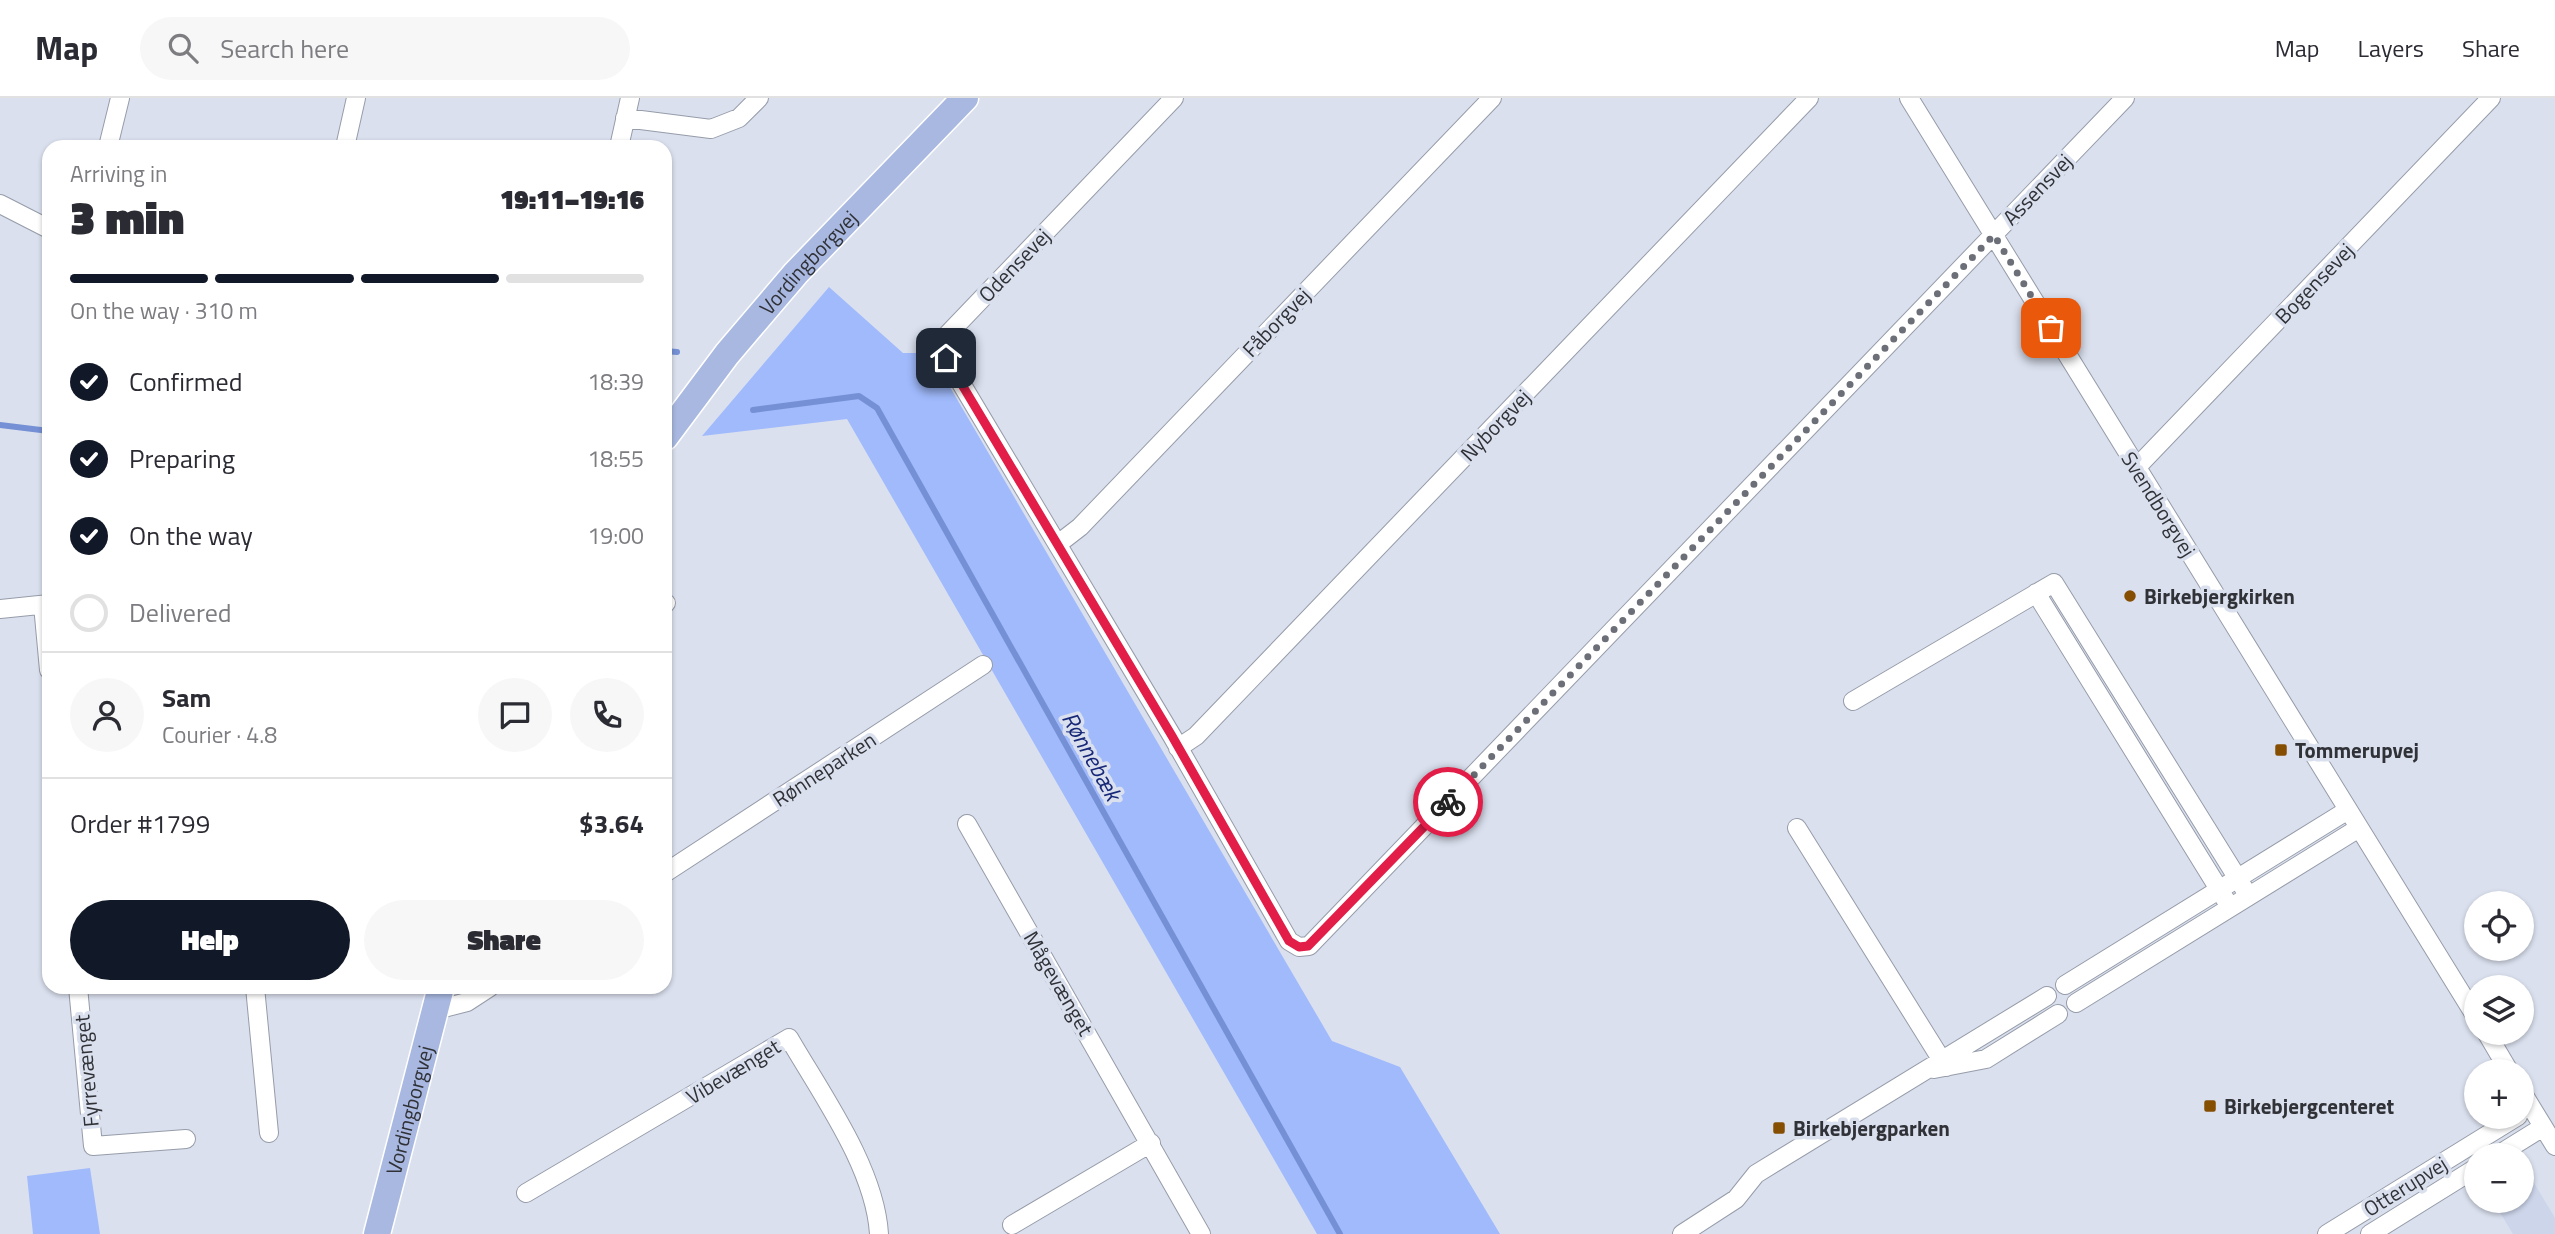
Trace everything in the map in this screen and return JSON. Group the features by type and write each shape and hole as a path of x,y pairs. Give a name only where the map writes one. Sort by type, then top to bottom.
{"main road":[{"name":"Vordingborgvej","path":"672,428 727,354 796,273 965,98"},
{"name":"Vordingborgvej","path":"377,1234 438,998"}],"street":[{"path":"110,140 120,98"},
{"path":"347,140 356,98"},
{"path":"620,140 630,98"},
{"path":"625,118 711,129 739,118 759,98"},
{"name":"Odensevej","path":"1174,98 948,334 944,345 946,358 1058,544 1289,941 1299,947 1308,946"},
{"name":"Fåborgvej","path":"1058,544 1080,527 1492,98"},
{"name":"Nyborgvej","path":"1178,748 1196,736 1809,98"},
{"name":"Svendborgvej","path":"1909,98 2464,998"},
{"name":"Assensvej","path":"1308,946 2125,98"},
{"name":"Bogensevej","path":"2136,468 2491,98"},
{"path":"0,204 42,225"},
{"path":"1853,701 2054,583 2248,895"},
{"path":"2036,593 2230,907"},
{"path":"0,609 42,605"},
{"name":"Rønneparken","path":"672,868 983,665"},
{"path":"2065,985 2348,810"},
{"name":"Mågevænget","path":"967,824 1201,1234"},
{"path":"1797,828 1938,1066"},
{"path":"2076,1003 2359,828"},
{"name":"Fyrrevænget","path":"79,994 93,1146 186,1139"},
{"path":"256,994 269,1133"},
{"path":"438,998 467,1002 479,994"},
{"path":"1682,1234 1736,1199 1756,1174 1938,1066 2047,996"},
{"path":"1938,1066 1986,1059 2058,1014"},
{"name":"Vibevænget","path":"526,1193 789,1038 863,1167 878,1210 879,1234"},
{"path":"2534,1120 2543,1127 2555,1146"},
{"path":"2517,1143 2543,1127"},
{"name":"Otterupvej","path":"2327,1234 2498,1129"},
{"path":"1012,1225 1151,1143"},
{"name":"Otterupvej","path":"2370,1234 2464,1175"}],"shaded area":[{"path":"829,287 903,353 930,353 1332,1041 1400,1067 1500,1234 1317,1234 847,419 702,436"},
{"path":"90,1168 100,1234 33,1234 27,1176"},
{"path":"2534,1183 2555,1218 2555,1234 2513,1234 2500,1213 2534,1213"}],"waterway":[{"name":"Rønnebæk","path":"672,352 677,352"},
{"name":"Rønnebæk","path":"753,410 859,396 877,408 1340,1234"},
{"name":"Rønnebæk","path":"0,425 42,430"}],"way so far":[{"path":"1448,802 1994,235 2051,328"}],"place":[{"name":"Birkebjergkirken","path":"2130,596"},
{"name":"Tommerupvej","path":"2281,750"},
{"name":"Birkebjergcenteret","path":"2210,1106"},
{"name":"Birkebjergparken","path":"1779,1128"}],"route":[{"path":"946,358 1172,736 1289,941 1299,947 1308,946 1448,802"}]}
